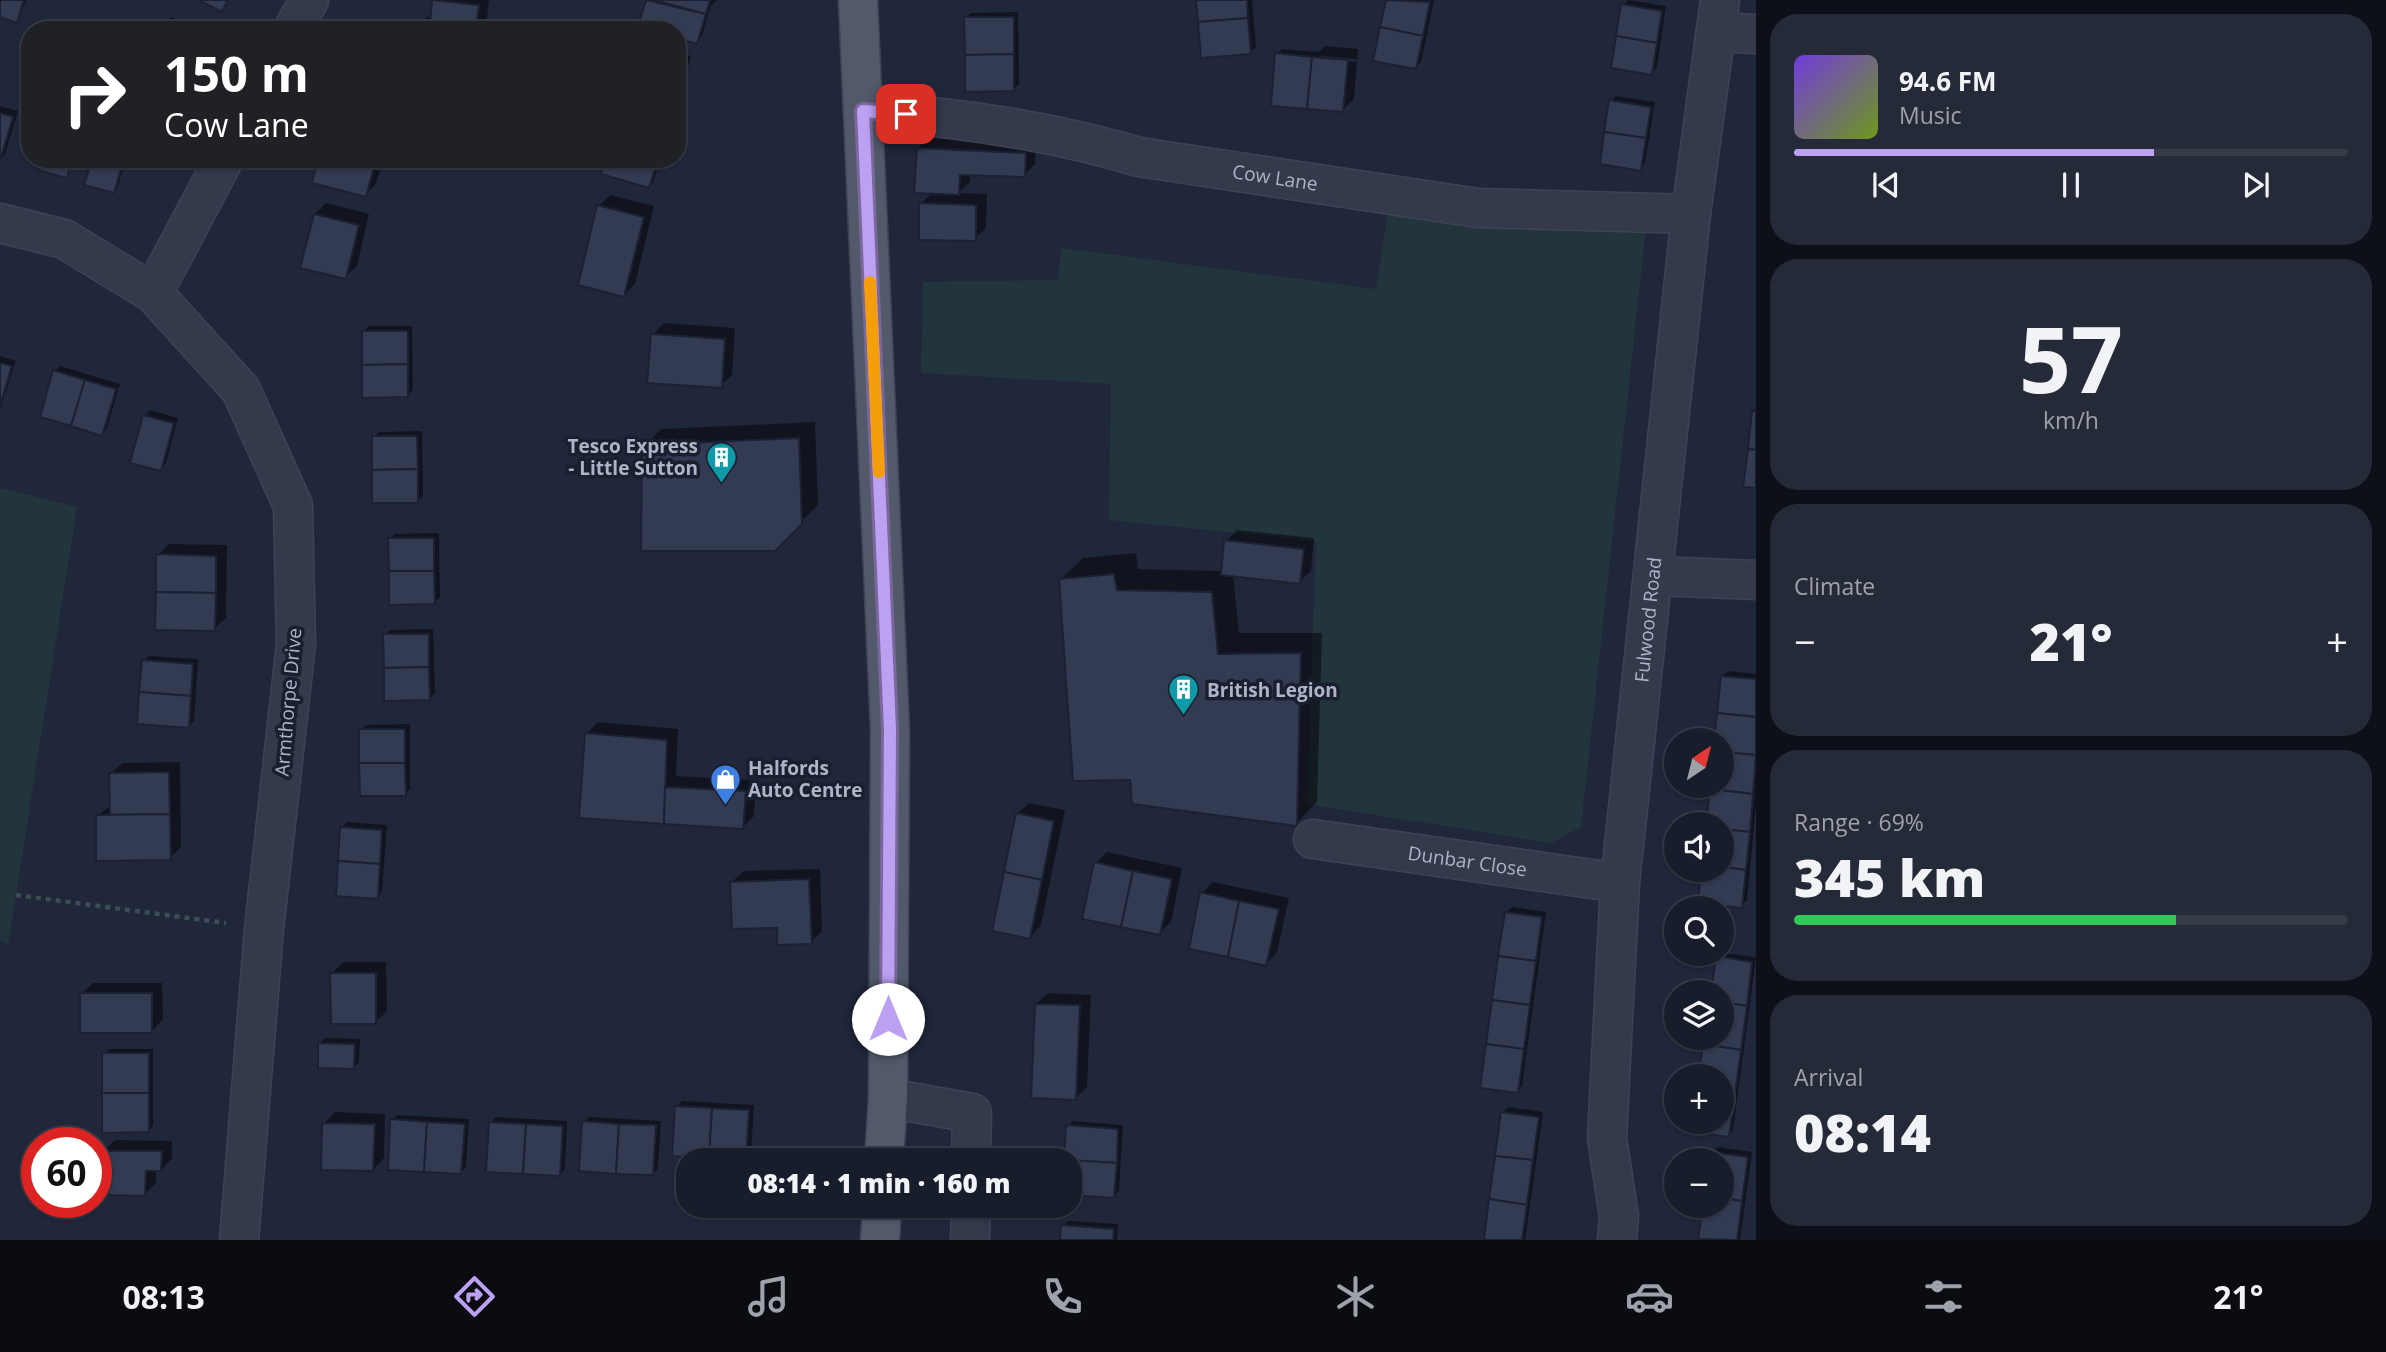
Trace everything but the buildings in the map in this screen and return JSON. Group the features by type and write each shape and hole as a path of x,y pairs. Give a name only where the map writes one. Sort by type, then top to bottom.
{"main road":[{"path":"858,0 890,730 888,1098 885,1148"},
{"path":"880,1240 881,1218"}],"street":[{"path":"298,21 309,0"},
{"path":"1718,16 1756,34"},
{"name":"Fulwood Road","path":"1617,1240 1619,1216 1607,1138 1620,883 1655,576 1691,214 1718,16"},
{"name":"Cow Lane","path":"863,111 949,117 1086,141 1139,157 1478,208 1691,214"},
{"path":"153,293 219,168"},
{"name":"Armthorpe Drive","path":"0,223 64,239 153,293 242,390 293,506 296,644 264,929 239,1240"},
{"path":"1655,576 1756,580"},
{"name":"Dunbar Close","path":"1313,839 1620,883"},
{"path":"888,1098 972,1113 971,1148"},
{"path":"970,1240 971,1218"}],"path":[{"path":"16,895 264,929"}],"shaded area":[{"path":"1388,212 1646,228 1581,827 1551,843 1307,804 1316,541 1109,520 1111,384 921,373 923,282 1058,280 1061,248 1376,289"},
{"path":"0,488 77,507 8,945 0,940"}],"slow traffic":[{"path":"870,282 879,472"}],"place":[{"name":"Tesco Express - Little Sutton","path":"721,484"},
{"name":"British Legion","path":"1184,717"},
{"name":"Halfords Auto Centre","path":"725,806"}],"route":[{"path":"888,1019 890,730 863,111 906,114"}]}
